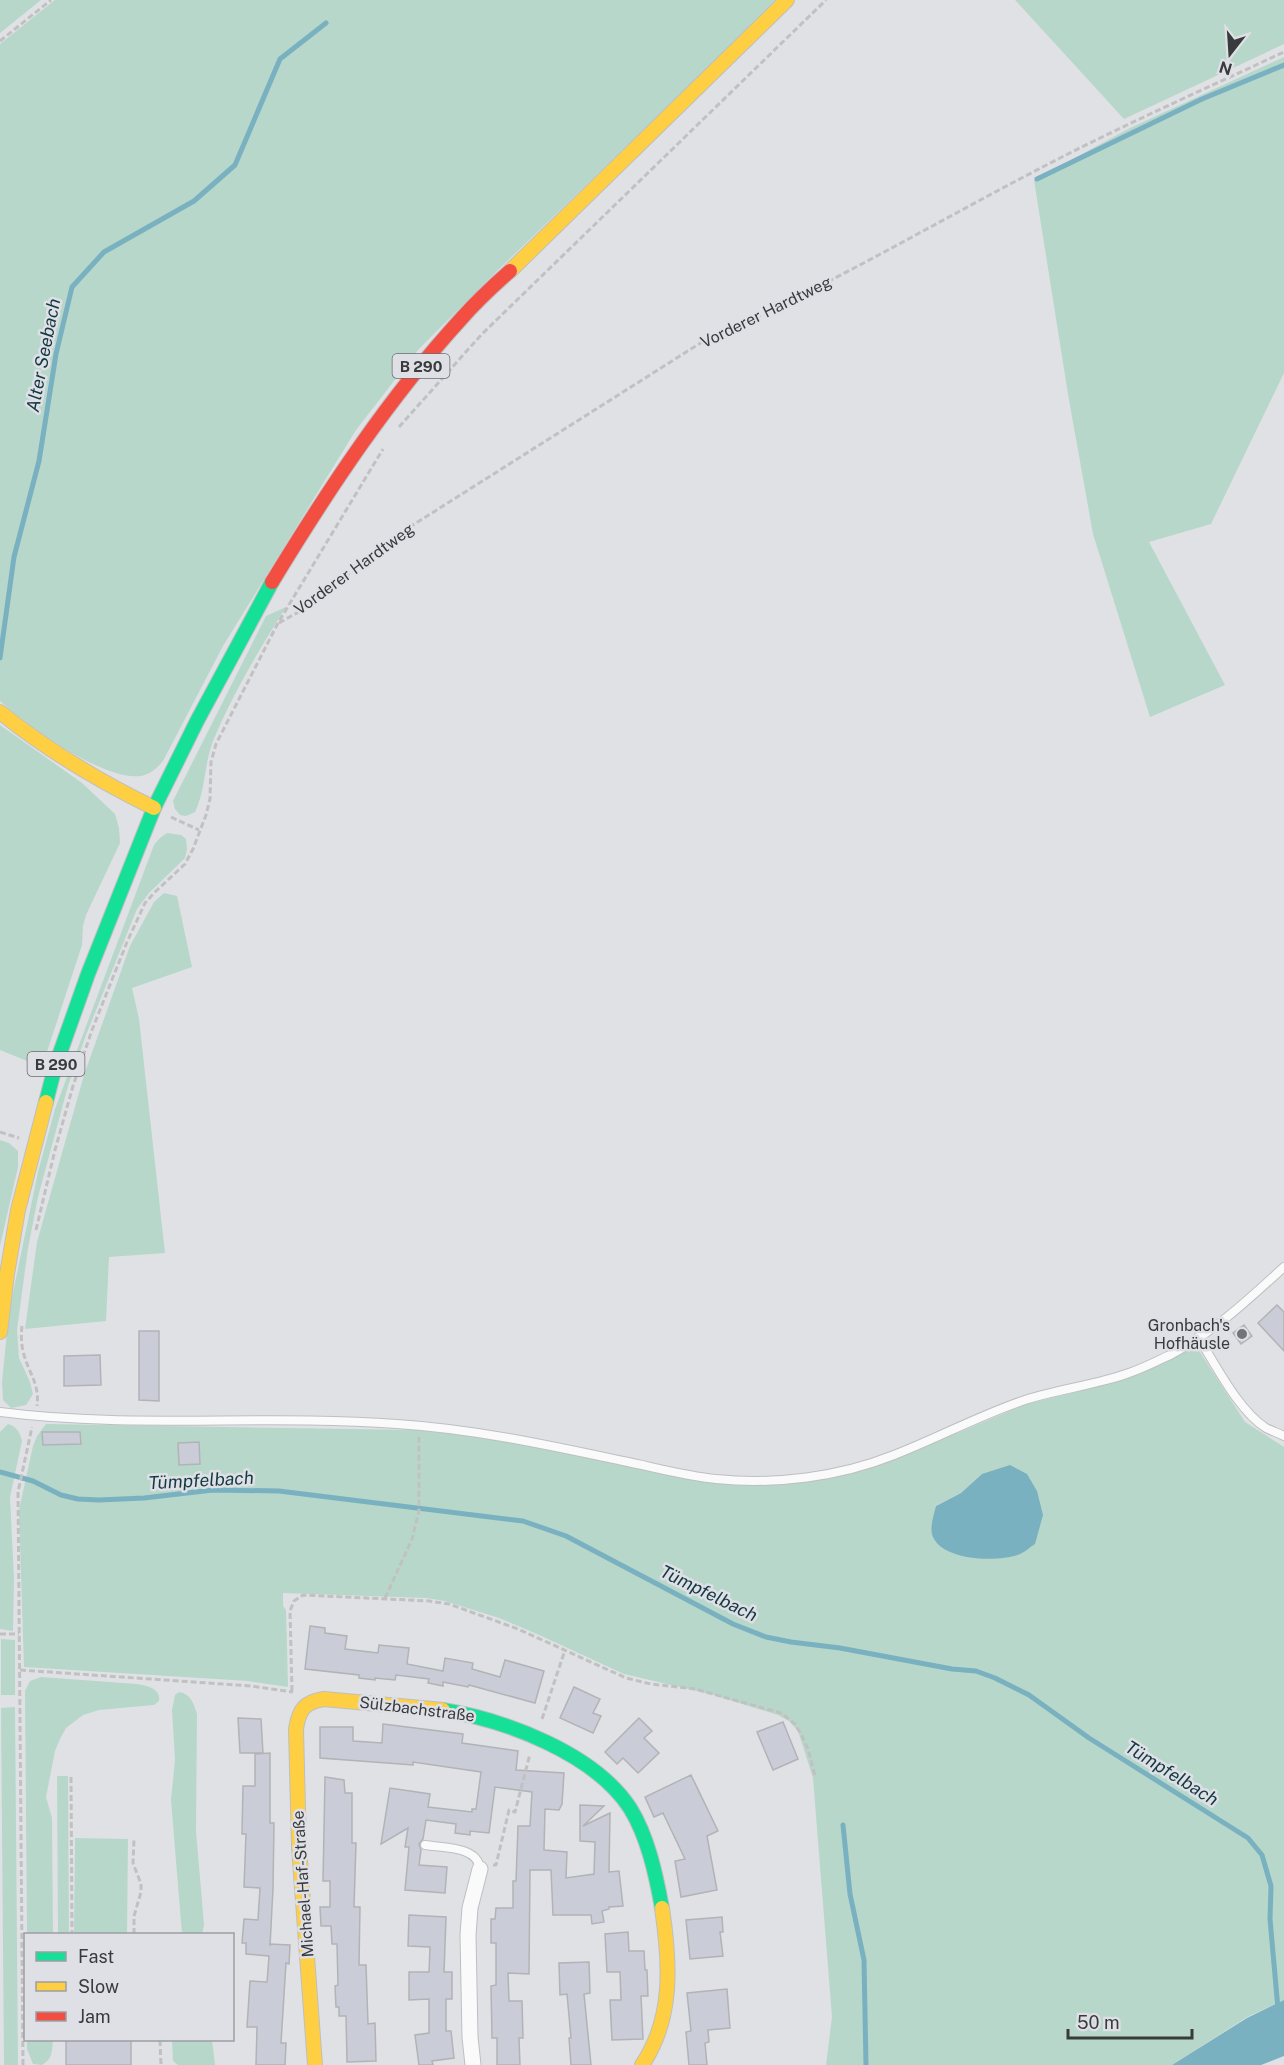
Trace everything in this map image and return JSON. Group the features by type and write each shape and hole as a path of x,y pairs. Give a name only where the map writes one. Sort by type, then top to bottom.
{"main road":[{"name":"B 290","path":"0,1332 18,1210 56,1067 88,974 154,808 197,721 272,582 318,506 385,410 461,318 787,0"},
{"path":"0,712 33,740 74,766 154,808"},
{"name":"Sülzbachstraße","path":"303,1705 313,1700 324,1699 450,1710 510,1725 570,1755 601,1777 622,1797 639,1825 649,1851 664,1927 668,1973 667,1995 659,2036 650,2055 642,2065"},
{"name":"Michael-Haf-Straße","path":"303,1705 298,1714 295,1762 315,2065"}],"street":[{"path":"473,2065 468,1935 470,1908 480,1869"}],"lane":[{"path":"0,1412 123,1421 266,1419 419,1425 493,1434 714,1479 769,1480 835,1473 893,1456 983,1416 1027,1400 1129,1373 1175,1352 1225,1320 1284,1268"},
{"path":"1198,1337 1237,1398 1251,1415 1267,1429 1284,1436"},
{"path":"425,1845 472,1853 479,1862 480,1869"}],"path":[{"path":"0,41 51,0"},
{"path":"392,434 481,335 826,0"},
{"name":"Vorderer Hardtweg","path":"278,623 309,606 394,537 702,342 835,279 1066,155 1284,52"},
{"path":"34,1238 73,1086 127,942 146,903 185,864 193,849 210,799 211,762 216,744 278,623 386,444"},
{"path":"154,808 200,830"},
{"path":"22,1321 23,1352 38,1391 35,1416 18,1492 23,2065"},
{"path":"385,1598 412,1539 419,1511 419,1425"},
{"path":"303,1705 292,1691 290,1611 294,1600 303,1594 429,1601 449,1604 518,1629 632,1680 695,1689 781,1713 789,1718 802,1736 815,1776"},
{"path":"0,1634 19,1634"},
{"path":"480,1869 496,1865 509,1810 515,1812 536,1736 565,1650"},
{"path":"20,1670 292,1691"},
{"path":"70,1777 72,1933"},
{"path":"134,1839 133,1863 141,1884 134,1916 134,1933"},
{"path":"160,2041 161,2065"}],"green space":[{"path":"0,0 41,0 0,33"},
{"path":"55,0 778,0 418,350 356,430 223,646 163,761 154,770 141,776 107,770 87,761 47,737 0,701 0,44"},
{"path":"1015,0 1284,0 1284,44 1124,119"},
{"path":"1284,57 1284,373 1211,524 1149,542 1225,685 1150,717 1093,534 1034,180 1130,128"},
{"path":"286,607 247,672 213,741 195,812 186,816 180,815 173,801 266,616"},
{"path":"0,725 82,783 115,814 119,828 120,843 86,915 82,945 42,1067 0,1050"},
{"path":"167,833 181,835 186,839 185,858 149,893 137,909 68,1086 38,1197 28,1248 17,1330 19,1358 33,1394 26,1405 11,1408 3,1400 2,1382 9,1312 38,1172 55,1109 154,845"},
{"path":"164,893 177,896 192,967 132,988 139,1019 165,1253 109,1257 106,1321 25,1329 37,1242 84,1075 130,946 154,902"},
{"path":"0,1140 9,1143 18,1151 18,1167 0,1246"},
{"path":"1196,1346 1245,1422 1284,1447 1284,2000 1247,2017 1172,2065 826,2065 832,2017 813,1778 798,1731 789,1721 778,1715 710,1694 624,1674 499,1618 445,1601 426,1598 283,1593 283,1606 286,1610 288,1687 248,1681 24,1667 19,1510 33,1446 46,1424 415,1430 489,1438 716,1481 770,1484 835,1477 898,1458 1026,1404 1080,1391","holes":["982,1474 1019,1554 935,1506 961,1493"]},
{"path":"8,1424 17,1430 22,1441 10,1497 14,1578 13,1631 0,1629 0,1432"},
{"path":"1,1639 15,1640 15,1695 1,1695"},
{"path":"41,1677 137,1684 156,1690 159,1697 159,1701 154,1705 99,1710 83,1715 66,1728 60,1739 55,1751 46,1797 52,1818 53,1933 27,1933 25,1691 30,1681"},
{"path":"179,1692 189,1697 197,1714 196,1831 204,1925 202,1933 182,1933 171,1800 175,1760 172,1710 175,1695"},
{"path":"15,1707 18,2065 4,2065 1,1708"},
{"path":"57,1776 68,1776 69,1933 58,1933"},
{"path":"75,1838 128,1839 127,1933 74,1933"},
{"path":"27,2041 53,2041 51,2054 46,2063 42,2065 33,2064 27,2049"},
{"path":"172,2041 212,2041 215,2065 178,2065 173,2061"}],"water":[{"path":"1010,1465 1027,1474 1037,1491 1043,1515 1035,1544 1020,1554 1010,1557 984,1559 957,1555 937,1543 932,1534 936,1506 961,1493 982,1474"},
{"path":"1284,2000 1284,2056 1261,2065 1172,2065 1247,2018"}],"building":[{"path":"1277,1305 1284,1312 1284,1351 1258,1323"},
{"name":"Gronbach's Hofhäusle","path":"1244,1325 1252,1336 1241,1344 1233,1333"},
{"path":"139,1331 159,1331 159,1401 139,1400"},
{"path":"100,1355 101,1385 64,1386 64,1356"},
{"path":"42,1432 80,1432 81,1444 43,1445"},
{"path":"199,1442 200,1464 179,1465 178,1443"},
{"path":"310,1626 325,1628 325,1633 347,1636 345,1649 378,1653 379,1645 409,1648 407,1664 443,1671 445,1658 473,1663 472,1669 500,1677 505,1660 544,1671 535,1703 469,1685 468,1687 443,1682 443,1686 428,1683 429,1679 396,1675 395,1680 375,1678 375,1680 359,1678 359,1675 305,1669"},
{"path":"574,1687 600,1699 593,1713 601,1716 593,1733 560,1718"},
{"path":"238,1718 261,1719 263,1753 240,1753"},
{"path":"639,1718 652,1731 644,1738 659,1753 638,1773 623,1758 617,1764 605,1752"},
{"path":"783,1722 798,1759 773,1770 757,1732"},
{"path":"383,1724 463,1734 462,1743 518,1751 516,1770 564,1773 562,1804 559,1810 545,1809 544,1850 567,1852 566,1878 594,1874 595,1842 580,1841 580,1805 604,1806 583,1826 610,1813 609,1872 619,1871 623,1906 609,1907 602,1911 604,1922 592,1924 591,1915 553,1915 551,1870 530,1870 529,1974 508,1973 509,2001 522,2001 523,2038 519,2038 520,2065 497,2065 497,2038 492,2038 491,1986 496,1985 496,1943 491,1943 491,1919 495,1919 496,1908 513,1908 518,1826 530,1826 532,1792 495,1787 489,1833 470,1831 470,1835 455,1833 456,1824 426,1820 423,1839 419,1844 421,1850 419,1865 447,1867 445,1893 405,1890 409,1847 405,1847 408,1828 381,1844 390,1788 430,1794 428,1807 472,1812 472,1809 476,1809 481,1772 413,1762 413,1765 320,1758 320,1727 353,1727 353,1741 382,1743"},
{"path":"270,1753 270,1823 274,1823 270,1944 290,1945 289,1964 286,1963 281,2043 286,2043 285,2065 256,2065 257,2027 247,2027 250,1981 267,1982 269,1956 246,1954 246,1943 242,1943 244,1919 258,1920 260,1888 244,1887 246,1834 242,1834 243,1786 255,1786 255,1754"},
{"path":"691,1775 718,1831 707,1836 717,1890 681,1897 675,1861 685,1859 663,1813 654,1817 645,1797"},
{"path":"325,1777 344,1780 345,1793 352,1793 352,1843 356,1843 354,1907 360,1907 359,1965 366,1965 368,2024 375,2023 376,2061 347,2062 346,2016 339,2016 339,2007 336,2007 337,1944 332,1944 331,1926 321,1926 320,1907 330,1907 330,1881 323,1881"},
{"path":"409,1915 446,1917 444,1972 452,1972 452,1999 446,1999 446,2031 451,2031 454,2058 432,2061 433,2065 419,2065 415,2035 429,2033 429,1999 409,2000 409,1972 429,1972 430,1947 408,1946"},
{"path":"722,1917 723,1932 720,1932 723,1956 690,1959 686,1920"},
{"path":"628,1932 629,1951 644,1951 645,1970 647,1970 648,1996 641,1996 643,2039 612,2040 610,2000 621,2000 620,1972 607,1972 605,1934"},
{"path":"589,1962 590,1993 584,1994 591,2065 571,2065 567,1994 560,1995 559,1963"},
{"path":"727,1989 730,2028 708,2030 709,2042 705,2043 707,2065 689,2065 686,2032 691,2031 687,1993"},
{"path":"66,2041 131,2041 131,2065 66,2065"}],"waterway":[{"name":"Alter Seebach","path":"0,658 14,557 39,461 56,354 72,287 104,252 194,201 235,165 280,59 326,23"},
{"path":"1037,179 1202,99 1284,65"},
{"name":"Tümpfelbach","path":"0,1472 33,1481 61,1495 78,1499 144,1498 213,1490 279,1491 523,1521 566,1536 733,1624 766,1637 952,1669 976,1671 995,1678 1029,1695 1089,1738 1248,1838 1262,1855 1271,1886 1270,1919 1278,2009"},
{"path":"843,1825 850,1894 864,1960 866,2065"}],"traffic: fast":[{"path":"46,1102 55,1067 88,974 154,808 197,721 272,582"},
{"path":"443,1710 493,1722 546,1742 571,1755 614,1788 630,1808 642,1831 654,1870 662,1908"}],"traffic: slow":[{"path":"510,271 787,0"},
{"path":"0,712 74,764 154,808"},
{"path":"0,1332 18,1210 46,1102"},
{"path":"315,2065 299,1847 296,1729 299,1717 307,1705 324,1699 443,1710"},
{"path":"642,2065 660,2028 667,1989 667,1949 662,1908"}],"traffic: jam":[{"path":"272,582 337,479 384,413 434,349 485,294 510,271"}],"place":[{"name":"Gronbach's Hofhäusle","path":"1242,1334"}]}
